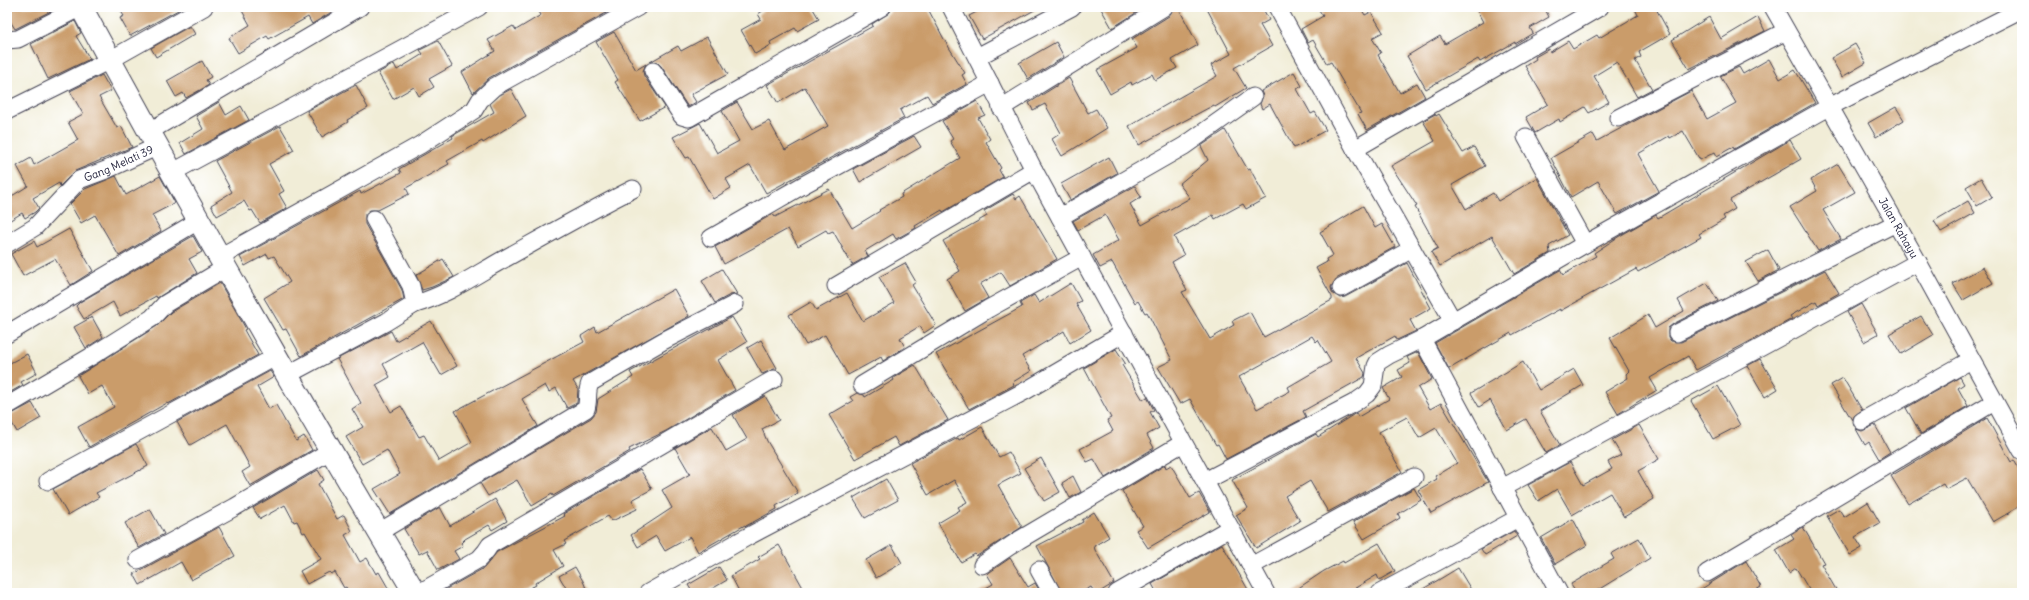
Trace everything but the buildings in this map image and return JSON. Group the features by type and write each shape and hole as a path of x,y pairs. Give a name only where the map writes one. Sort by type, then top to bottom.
{"street":[{"path":"7,40 18,39 81,7 173,172 198,221 277,356 330,451 414,593"},
{"path":"7,111 110,60 204,7"},
{"name":"Gang Melati 39","path":"7,244 34,227 79,180 106,170 360,7"},
{"path":"173,172 479,7"},
{"path":"7,406 90,358 152,318 165,304 222,263 420,145 474,110 480,100 494,87 638,7"},
{"path":"653,71 682,116 689,118 882,7"},
{"path":"951,7 990,83 1001,108 1034,170 1266,593"},
{"path":"977,57 1072,7"},
{"path":"1001,108 1164,7"},
{"path":"1277,7 1355,149 1453,321"},
{"path":"1355,149 1600,7"},
{"name":"Jalan Rahayu","path":"1773,7 1918,262 2022,451"},
{"path":"1205,481 1354,403 1367,394 1373,386 1378,362 1422,339 1585,244 1829,107 2022,9"},
{"path":"1618,118 1786,31"},
{"path":"711,238 805,184 990,83"},
{"path":"1060,217 1184,146 1253,96"},
{"path":"1526,137 1585,244"},
{"path":"836,286 1034,170"},
{"path":"287,375 386,322 415,304 428,300 456,287 605,203 633,189"},
{"path":"374,219 411,286 415,304"},
{"path":"7,334 198,221"},
{"path":"1677,333 1896,224"},
{"path":"1341,288 1412,249"},
{"path":"862,385 988,309 1082,257"},
{"path":"1502,488 1918,262"},
{"path":"379,532 586,408 588,403 587,390 590,383 663,341 735,304"},
{"path":"648,593 747,537 1027,390 1124,333"},
{"path":"1422,339 1559,593"},
{"path":"48,481 277,356"},
{"path":"1862,421 1971,360"},
{"path":"419,593 479,559 490,544 774,380"},
{"path":"1707,574 1994,402"},
{"path":"982,565 1018,540 1183,443"},
{"path":"138,560 235,507 330,451"},
{"path":"1251,566 1414,477"},
{"path":"1380,593 1518,518"},
{"path":"1117,593 1230,528"},
{"path":"1039,570 1052,593"}]}
